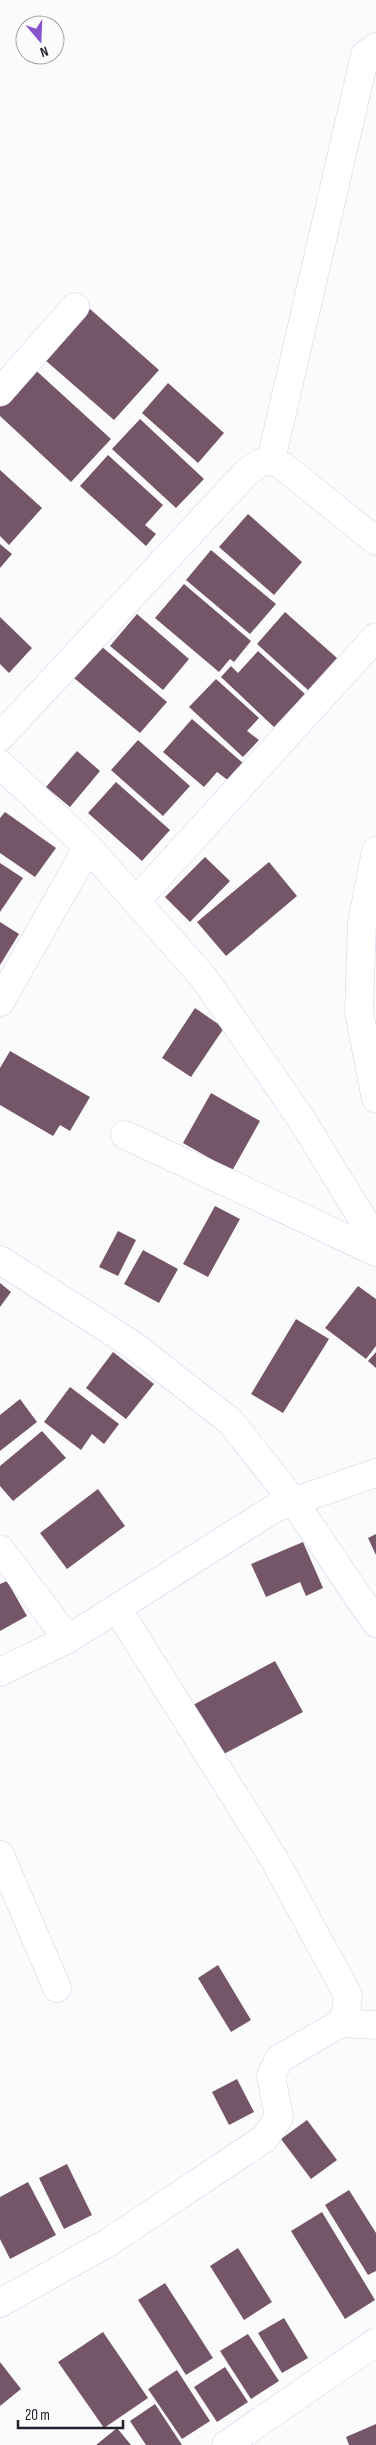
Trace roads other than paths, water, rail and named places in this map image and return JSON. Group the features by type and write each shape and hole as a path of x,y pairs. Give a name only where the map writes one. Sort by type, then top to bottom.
{"street":[{"path":"271,460 365,55 376,47"},
{"path":"0,392 74,307"},
{"path":"0,737 246,473 260,463 271,460 283,466 376,541"},
{"path":"136,901 376,637"},
{"path":"0,764 88,847 204,978 302,1120 376,1241"},
{"path":"0,1002 88,847"},
{"path":"376,851 362,922 359,1012 376,1099"},
{"path":"125,1135 376,1252"},
{"path":"0,1260 133,1345 231,1422 294,1502 376,1623"},
{"path":"0,1672 68,1639 275,1508 376,1472"},
{"path":"0,1549 68,1639"},
{"path":"117,1608 274,1859 348,1995 346,2012 341,2023"},
{"path":"0,1855 57,1988"},
{"path":"0,2303 109,2242 265,2138 279,2117 271,2076 279,2060 341,2023 376,2025"},
{"path":"226,2445 376,2342"}]}
